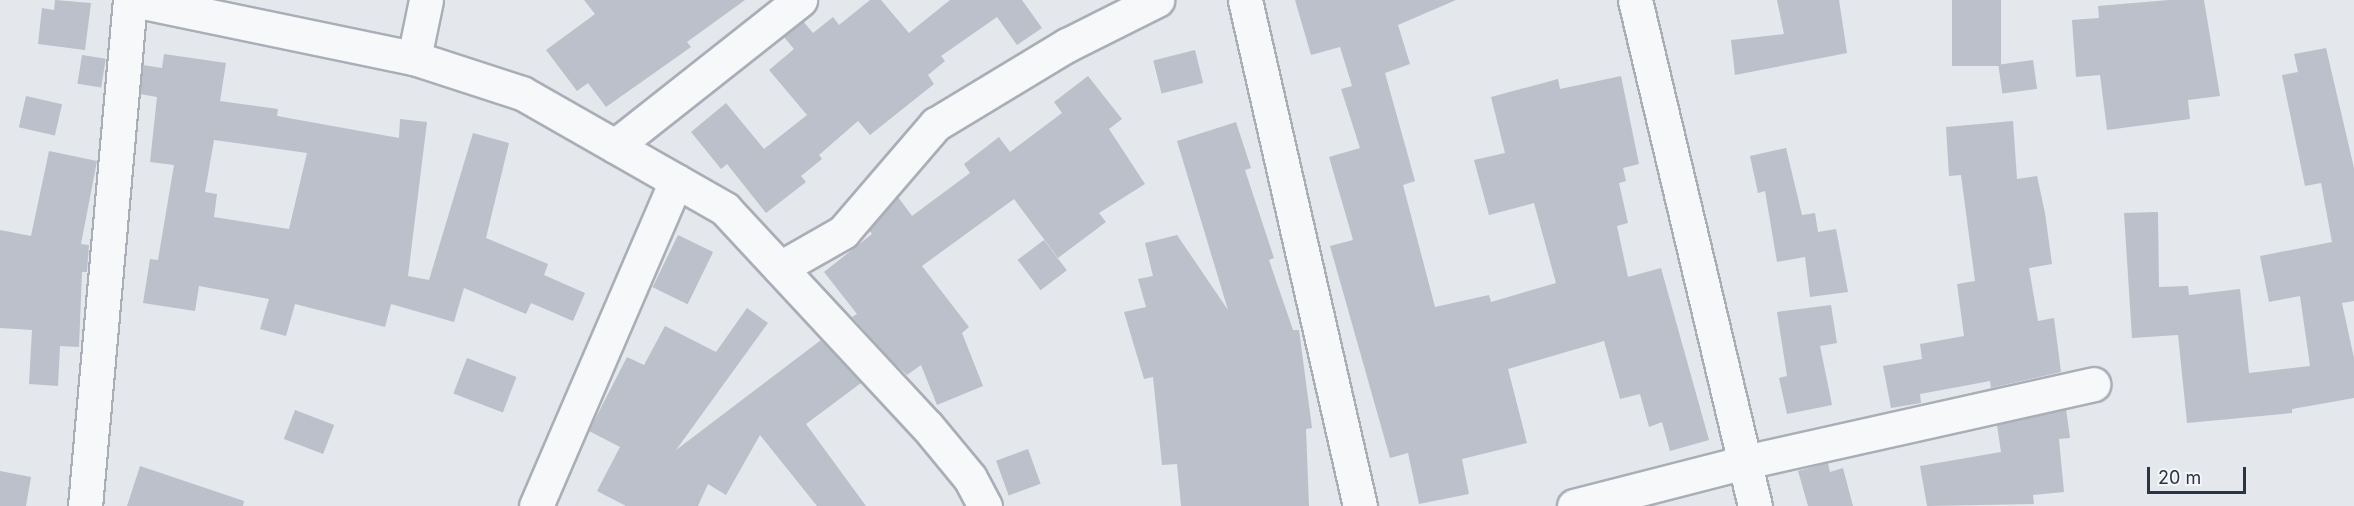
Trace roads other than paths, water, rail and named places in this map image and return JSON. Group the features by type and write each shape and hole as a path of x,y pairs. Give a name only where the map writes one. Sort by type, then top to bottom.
{"street":[{"path":"414,58 426,0"},
{"path":"615,146 800,0"},
{"path":"780,268 843,232 936,124 1067,45 1157,0"},
{"path":"1245,0 1360,506"},
{"path":"1635,0 1755,506"},
{"path":"84,506 140,1 414,58 522,93 725,209 927,426 970,478 985,506"},
{"path":"536,506 676,181"},
{"path":"1574,506 1745,462 2093,384"}]}
